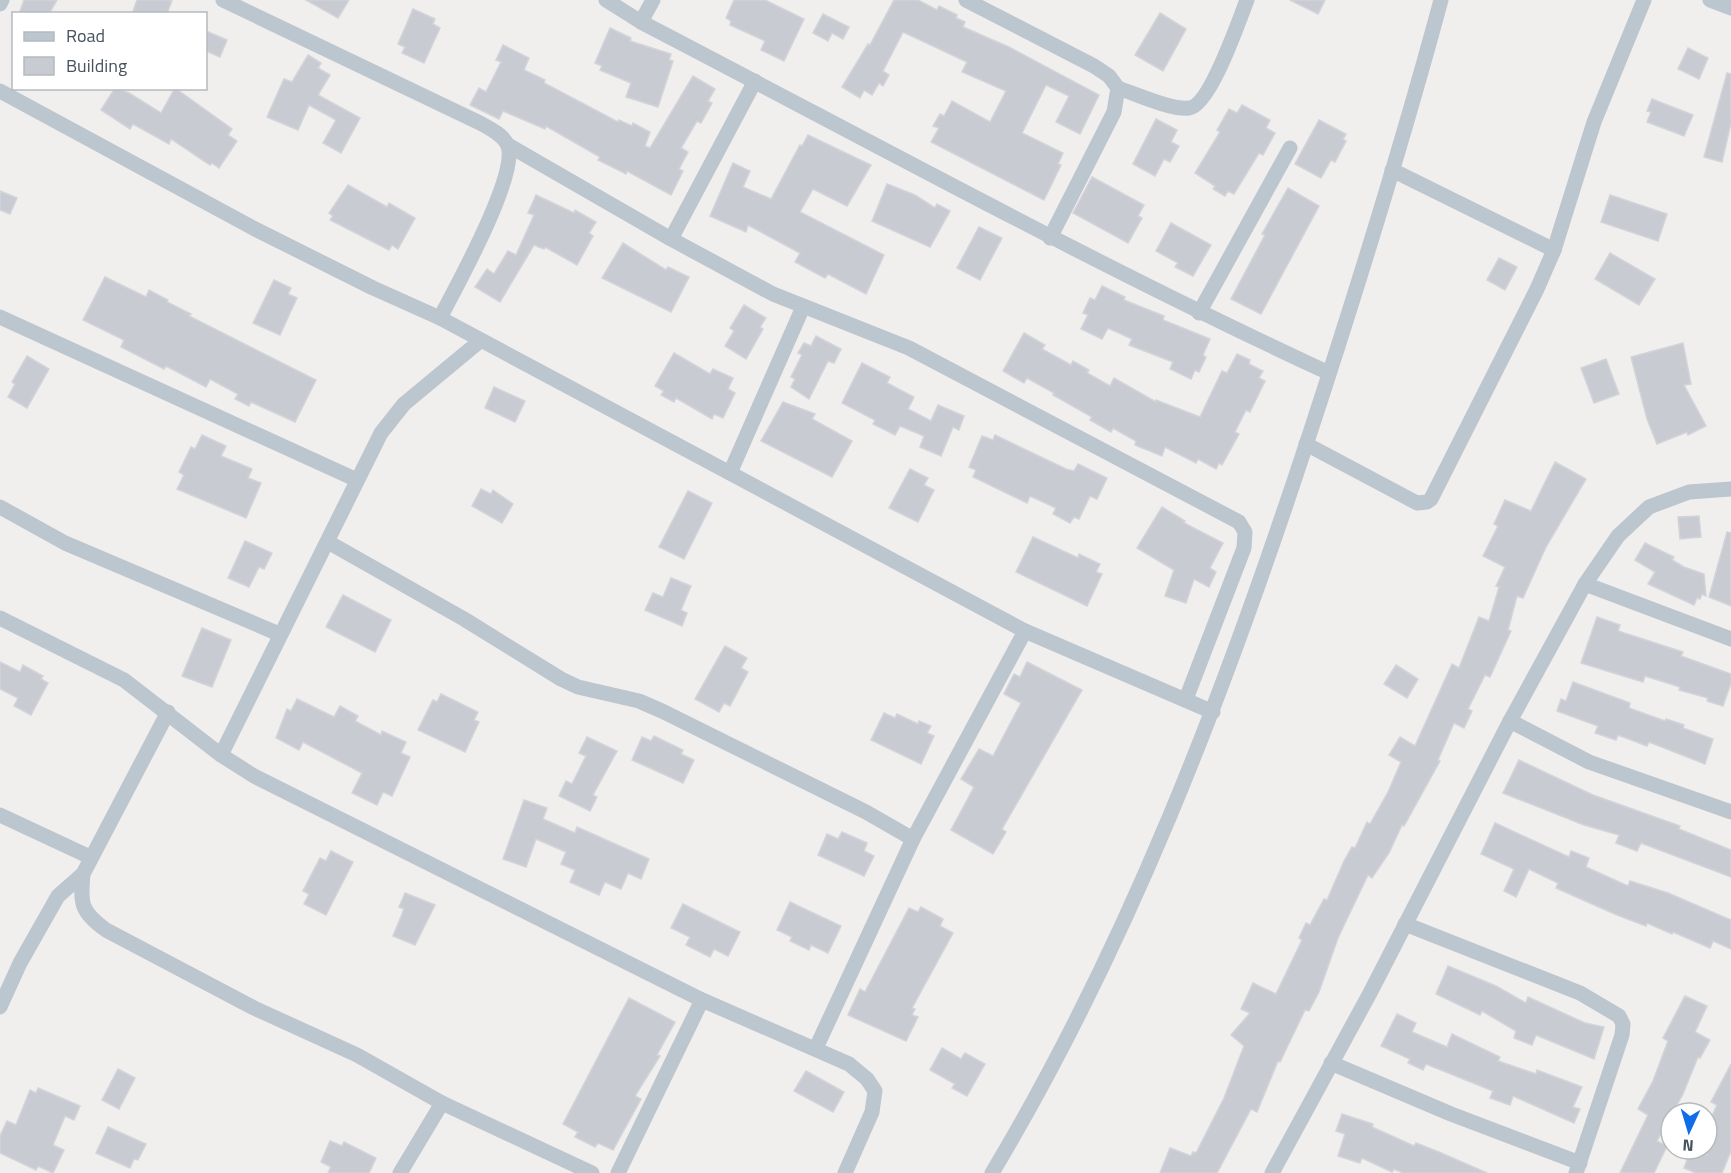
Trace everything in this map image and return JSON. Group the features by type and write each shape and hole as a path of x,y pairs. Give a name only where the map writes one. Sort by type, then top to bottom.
{"street":[{"path":"222,0 470,118 494,131 508,145 671,239 803,307 909,348 1239,522 1245,532 1244,548 1186,699"},
{"path":"606,0 641,22 1050,238 1199,313 1329,373"},
{"path":"641,22 653,0"},
{"path":"966,0 1094,66 1109,76 1118,88 1188,109 1201,103 1228,50 1247,0"},
{"path":"992,1173 1059,1056 1093,988 1213,712 1260,586 1329,373 1442,0"},
{"path":"1306,444 1410,499 1427,502 1537,289 1554,250 1594,122 1644,0"},
{"path":"1710,0 1731,8"},
{"path":"671,239 755,81"},
{"path":"1050,238 1114,112 1118,88"},
{"path":"0,91 253,228 373,288 440,318 1025,631 1213,712"},
{"path":"440,318 495,205 507,166 508,145"},
{"path":"1199,313 1290,147"},
{"path":"1392,170 1554,250"},
{"path":"730,473 803,307"},
{"path":"0,317 357,480"},
{"path":"221,755 279,634 328,542 357,480 393,415 480,341"},
{"path":"1272,1173 1510,721 1585,584 1618,536 1650,507 1689,492 1731,489"},
{"path":"0,507 65,543 279,634"},
{"path":"328,542 464,619 561,679 578,687 639,701 662,711 866,812 913,838"},
{"path":"1585,584 1731,639"},
{"path":"0,618 69,655 124,680 221,755 254,776 702,1000 849,1064 867,1078 875,1091 872,1112 845,1173"},
{"path":"816,1048 913,838 1025,631"},
{"path":"168,712 83,874 81,901 90,918 106,930 254,1008 357,1055 442,1102 592,1173"},
{"path":"1510,721 1589,762 1731,812"},
{"path":"0,815 90,857"},
{"path":"0,1007 20,963 58,896 83,874"},
{"path":"1331,1063 1578,1168 1622,1035 1623,1024 1619,1016 1580,993 1405,924"},
{"path":"618,1173 702,1000"},
{"path":"400,1173 442,1102"}],"building":[{"path":"24,0 57,0 50,12 20,12"},
{"path":"137,0 172,0 168,12 133,12"},
{"path":"306,0 349,0 338,18"},
{"path":"734,0 765,0 804,19 784,61 761,50 765,41 730,25 731,21 726,18"},
{"path":"894,0 918,0 937,10 939,6 965,22 963,27 1009,47 1099,95 1080,134 1056,122 1069,96 1046,85 1022,133 1063,153 1058,164 1061,165 1044,200 931,142 939,128 933,126 940,114 944,116 952,101 990,122 1006,91 962,72 967,62 903,32 883,71 889,75 883,86 879,83 872,95 864,90 860,98 842,87 868,44 870,45"},
{"path":"1290,0 1325,0 1318,14"},
{"path":"413,9 435,19 433,24 440,28 424,63 402,53 405,47 398,44"},
{"path":"1160,13 1186,29 1163,71 1135,55"},
{"path":"823,14 849,27 843,39 832,33 828,41 813,33"},
{"path":"610,28 631,38 630,41 671,54 669,60 673,61 658,107 626,97 631,83 600,70 602,66 595,63"},
{"path":"207,31 227,40 220,57 207,51"},
{"path":"503,45 529,58 524,70 545,80 544,83 618,122 619,120 632,126 633,123 650,132 645,146 650,148 693,76 715,89 708,101 712,103 701,123 697,121 681,148 688,152 679,169 683,171 671,195 627,171 626,174 598,160 600,157 546,126 545,129 503,111 499,119 470,105 479,88 486,92 501,62 496,60"},
{"path":"1688,48 1708,58 1699,79 1678,69"},
{"path":"308,55 321,63 318,68 330,75 318,95 360,118 341,153 323,143 336,120 309,105 298,130 267,117 284,79 292,82"},
{"path":"1727,73 1731,74 1731,123 1722,162 1704,157"},
{"path":"114,90 121,90 161,113 174,90 178,90 232,129 228,135 237,141 219,168 212,163 210,165 171,139 169,144 133,124 130,129 101,110"},
{"path":"1652,99 1693,115 1684,136 1647,122 1651,112 1647,111"},
{"path":"1242,105 1270,120 1266,128 1275,133 1263,155 1259,153 1234,194 1228,191 1225,196 1213,189 1215,186 1195,173 1220,132 1217,130 1229,109 1237,113"},
{"path":"1156,119 1177,130 1171,142 1179,146 1170,162 1164,159 1155,176 1133,164"},
{"path":"1319,120 1346,134 1343,139 1346,141 1335,162 1331,160 1321,178 1295,164"},
{"path":"808,135 871,165 847,206 813,189 800,212 884,255 866,294 828,274 825,278 795,262 800,253 748,225 746,232 710,216 733,163 750,171 743,187 771,199 800,145 802,146"},
{"path":"1092,177 1144,205 1138,216 1142,218 1128,243 1073,213"},
{"path":"887,184 915,195 935,208 937,204 950,211 930,247 872,221"},
{"path":"348,185 387,207 389,203 415,218 398,249 392,245 389,250 330,220 333,216 329,213"},
{"path":"1288,188 1319,206 1261,314 1231,299 1265,235 1262,234"},
{"path":"0,191 17,198 10,214 0,210"},
{"path":"536,195 574,213 575,210 596,222 589,233 593,236 577,265 545,247 544,249 534,245 500,302 475,287 487,269 494,274 508,251 516,255 534,215 528,213"},
{"path":"1610,195 1667,214 1658,241 1601,222"},
{"path":"1171,223 1211,245 1193,276 1175,267 1178,263 1156,251"},
{"path":"979,227 1002,238 980,280 957,268"},
{"path":"623,243 666,270 668,267 689,277 671,312 602,278"},
{"path":"1610,253 1655,279 1639,305 1595,279"},
{"path":"1499,258 1517,267 1505,290 1487,280"},
{"path":"105,277 146,297 149,290 191,314 189,316 316,380 295,422 251,402 249,406 235,399 238,394 210,379 206,387 166,366 164,369 121,347 124,340 83,320"},
{"path":"274,280 291,288 288,294 297,298 280,335 253,323"},
{"path":"1102,286 1125,297 1124,300 1164,316 1163,320 1210,339 1203,355 1206,357 1199,372 1195,370 1191,379 1170,369 1173,362 1129,345 1132,339 1108,328 1102,339 1081,329 1088,315 1083,313 1090,298 1095,300"},
{"path":"744,305 766,318 760,327 763,329 746,359 725,346 734,331 730,328"},
{"path":"1024,333 1045,345 1042,349 1071,365 1073,361 1089,370 1087,373 1110,386 1114,378 1156,402 1156,400 1200,417 1222,371 1227,373 1237,354 1250,360 1249,364 1263,371 1259,378 1265,381 1250,412 1246,410 1235,432 1239,434 1222,465 1219,463 1216,469 1198,459 1196,463 1165,447 1162,456 1135,445 1136,441 1113,428 1111,432 1090,420 1092,417 1053,395 1054,393 1027,378 1024,383 1003,371"},
{"path":"816,336 841,349 834,363 828,361 809,399 791,387 795,379 791,377 802,355 798,353 804,343 811,346"},
{"path":"1683,343 1691,384 1684,385 1706,426 1688,435 1687,432 1657,444 1647,419 1631,357"},
{"path":"674,353 710,374 713,369 733,378 728,389 735,393 723,418 714,414 712,419 676,398 674,402 661,395 664,391 655,386"},
{"path":"27,356 49,369 27,408 8,397 15,384 12,382"},
{"path":"1606,359 1619,394 1594,403 1581,368"},
{"path":"862,363 890,377 887,383 914,397 908,409 931,421 938,405 964,416 959,430 953,427 941,456 920,447 924,436 900,426 895,435 873,424 875,420 842,403"},
{"path":"494,387 525,401 515,422 485,408"},
{"path":"783,402 815,414 812,419 852,441 832,477 761,441"},
{"path":"202,435 226,446 221,456 252,469 248,478 261,483 246,518 177,489 184,475 179,472 191,447 195,449"},
{"path":"995,435 1066,469 1074,471 1078,464 1107,478 1097,499 1090,496 1079,519 1074,517 1070,523 1053,514 1056,508 1030,496 1027,503 973,477 976,470 969,467 982,436 993,440"},
{"path":"1555,462 1586,479 1546,547 1523,598 1517,596 1508,630 1511,631 1490,677 1485,675 1468,709 1472,711 1464,728 1454,723 1438,760 1440,761 1404,826 1402,825 1389,853 1372,878 1368,875 1338,938 1319,992 1309,1011 1305,1010 1280,1062 1278,1061 1257,1112 1251,1109 1217,1173 1160,1173 1170,1148 1191,1156 1193,1152 1196,1153 1224,1098 1244,1046 1231,1035 1250,1013 1241,1009 1253,983 1276,994 1302,940 1299,938 1306,923 1310,925 1324,899 1327,900 1344,861 1352,847 1355,848 1367,822 1370,824 1388,792 1401,762 1389,755 1400,737 1415,746 1452,664 1459,668 1479,617 1489,621 1499,587 1496,586 1505,567 1483,556 1498,526 1494,524 1505,500 1531,511"},
{"path":"910,469 928,478 924,485 934,490 918,522 889,508"},
{"path":"481,489 491,494 493,490 513,504 502,523 472,506"},
{"path":"688,491 712,503 684,559 659,547"},
{"path":"1162,507 1185,521 1184,523 1223,543 1210,568 1216,572 1209,587 1194,579 1186,603 1165,596 1174,570 1137,548"},
{"path":"1699,516 1701,537 1680,539 1678,517"},
{"path":"1727,532 1731,533 1731,606 1709,597"},
{"path":"1033,537 1078,558 1079,554 1100,564 1096,572 1102,574 1087,606 1016,572"},
{"path":"245,541 272,553 264,569 259,567 249,587 228,578"},
{"path":"1645,543 1674,557 1672,560 1684,567 1704,574 1706,596 1702,594 1694,605 1648,584 1655,572 1635,560"},
{"path":"671,578 691,586 681,610 687,613 682,626 645,610 653,593 663,597"},
{"path":"343,595 391,620 375,652 326,627"},
{"path":"1597,617 1620,625 1618,631 1683,652 1681,656 1731,674 1731,683 1723,706 1707,701 1708,698 1679,690 1680,687 1645,676 1643,682 1581,663"},
{"path":"202,628 231,640 212,687 182,676"},
{"path":"725,646 747,658 741,668 748,672 730,706 724,703 719,712 695,699"},
{"path":"0,662 20,672 23,665 43,676 41,679 48,683 31,715 14,706 18,698 0,689"},
{"path":"1027,662 1082,690 1002,829 1006,832 993,854 951,830 974,787 961,779 979,749 993,756 1021,703 1004,694 1014,674 1020,677"},
{"path":"1396,665 1418,679 1407,698 1384,684"},
{"path":"1573,682 1630,703 1629,708 1684,725 1683,728 1713,739 1705,764 1649,742 1647,746 1618,735 1616,740 1595,733 1598,726 1557,711 1561,699 1566,701"},
{"path":"441,694 478,712 474,720 479,722 465,752 418,730 433,700 437,702"},
{"path":"297,699 334,717 340,706 358,716 355,721 381,735 382,731 406,742 401,753 410,757 392,796 383,792 377,805 352,793 362,773 303,742 299,750 276,738 287,709 291,711"},
{"path":"884,713 895,718 897,714 918,724 919,721 931,726 927,733 934,736 921,764 871,740"},
{"path":"654,736 683,750 681,754 694,760 683,783 632,760 642,737 651,741"},
{"path":"587,737 617,751 593,795 597,797 590,811 559,796 566,781 572,784 586,756 579,753"},
{"path":"1519,760 1593,795 1680,826 1679,829 1731,850 1731,877 1641,843 1637,851 1616,843 1619,835 1584,825 1503,793"},
{"path":"524,800 547,808 543,819 575,833 577,827 649,859 641,879 628,873 621,889 605,882 599,895 570,882 575,870 561,864 566,852 536,839 526,867 503,859"},
{"path":"1495,823 1569,857 1571,851 1589,858 1586,867 1628,886 1630,881 1668,893 1731,920 1731,949 1713,941 1710,948 1673,932 1672,934 1647,923 1646,926 1617,915 1556,888 1558,883 1529,869 1516,897 1504,891 1514,869 1481,854"},
{"path":"842,832 867,843 864,851 874,856 864,876 818,855 827,834 838,839"},
{"path":"331,851 353,862 326,915 304,904 309,894 303,891 320,858 326,861"},
{"path":"405,893 435,905 415,945 393,936 404,909 399,907"},
{"path":"790,902 841,926 828,953 811,945 809,950 790,941 792,937 777,930"},
{"path":"683,904 740,932 728,956 714,949 710,957 686,945 690,937 671,928"},
{"path":"921,907 943,919 940,926 953,933 912,1008 915,1009 912,1015 918,1017 906,1041 848,1015 860,989 865,992 909,908 918,912"},
{"path":"1448,966 1496,986 1526,1003 1528,997 1585,1023 1604,1027 1594,1059 1536,1035 1532,1045 1514,1038 1516,1031 1482,1011 1480,1015 1436,994"},
{"path":"1685,996 1707,1006 1695,1032 1710,1040 1700,1058 1698,1057 1683,1094 1679,1101 1659,1101 1659,1137 1657,1141 1659,1142 1660,1161 1654,1173 1620,1173 1648,1115 1638,1109 1653,1081 1668,1041 1663,1038"},
{"path":"629,998 675,1022 657,1055 660,1056 635,1096 641,1099 613,1150 598,1143 595,1147 575,1137 578,1132 563,1124"},
{"path":"1397,1014 1416,1023 1412,1032 1447,1047 1452,1034 1500,1057 1498,1061 1536,1074 1537,1070 1582,1087 1573,1107 1580,1109 1574,1123 1513,1096 1510,1105 1490,1098 1493,1091 1426,1064 1423,1070 1408,1063 1410,1059 1381,1046"},
{"path":"942,1048 961,1059 965,1053 985,1064 967,1096 952,1088 955,1084 930,1070"},
{"path":"1731,1064 1731,1151 1722,1173 1696,1173 1684,1168 1687,1161 1719,1161 1719,1101 1712,1101"},
{"path":"118,1069 135,1078 119,1109 102,1100"},
{"path":"806,1071 844,1092 833,1112 794,1091"},
{"path":"38,1088 80,1106 74,1120 65,1116 53,1145 64,1150 53,1173 38,1166 36,1170 0,1153 0,1136 7,1121 16,1125 30,1090 36,1093"},
{"path":"1342,1114 1373,1124 1372,1127 1414,1146 1416,1143 1487,1173 1403,1173 1394,1169 1392,1172 1362,1158 1360,1163 1338,1156 1345,1134 1336,1131"},
{"path":"108,1127 146,1144 138,1160 134,1159 130,1168 96,1153"},
{"path":"330,1141 342,1146 344,1142 376,1158 369,1173 328,1173 331,1167 321,1162"}]}
